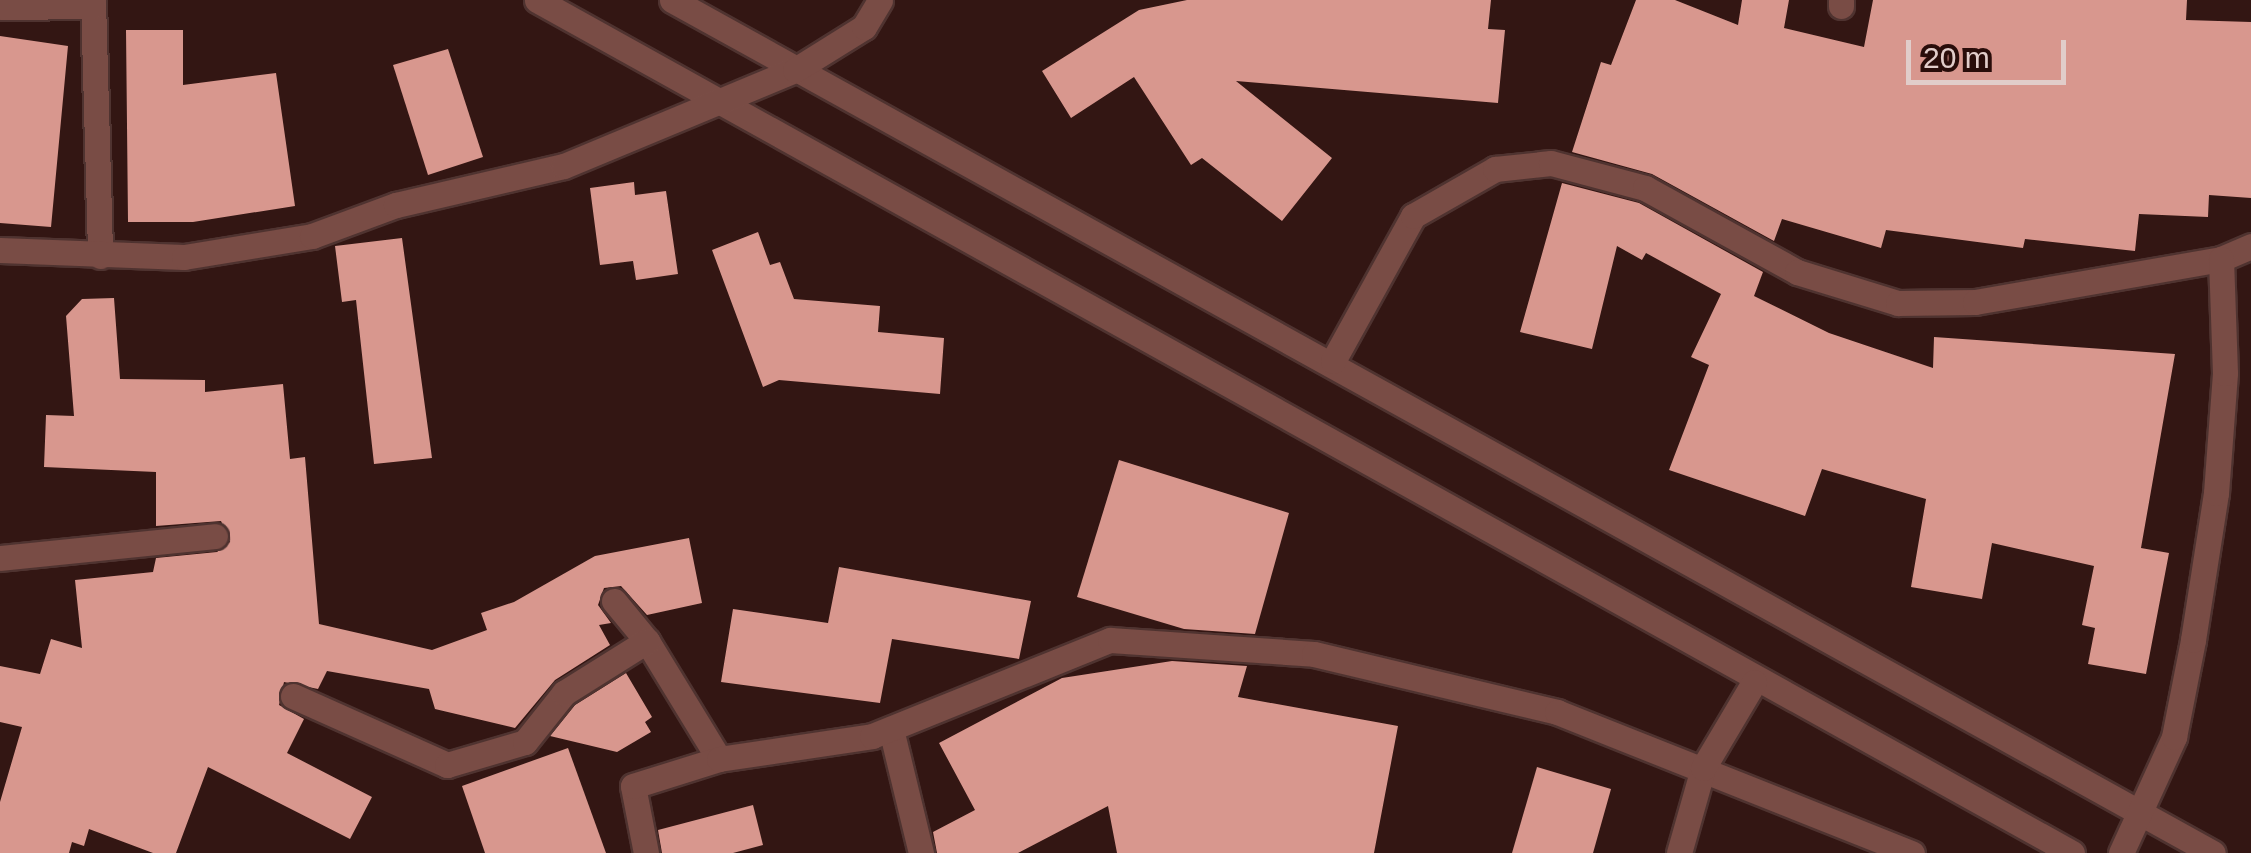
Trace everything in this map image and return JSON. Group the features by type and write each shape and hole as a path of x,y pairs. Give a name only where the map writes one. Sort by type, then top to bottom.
{"street":[{"path":"537,0 1754,682 2072,853"},
{"path":"672,0 1333,361 2213,853"},
{"path":"0,250 184,256 312,236 396,205 564,166 795,70 864,27 880,0"},
{"path":"0,7 93,3 100,256"},
{"path":"1333,361 1413,216 1495,170 1551,163 1645,188 1798,272 1898,303 1976,302 2221,259 2251,246"},
{"path":"2121,853 2174,737 2216,493 2225,374 2221,259"},
{"path":"0,558 214,536"},
{"path":"614,601 647,640 719,759"},
{"path":"293,696 447,765 525,742 564,693 647,640"},
{"path":"646,853 633,786 719,759 891,730 1110,640 1237,645 1364,664 1557,712 1912,853"},
{"path":"1679,853 1704,768 1754,682"},
{"path":"891,730 921,853"}],"building":[{"path":"1187,0 1491,0 1488,29 1505,30 1498,103 1236,81 1332,158 1282,221 1202,158 1191,165 1134,77 1071,118 1042,71 1139,10"},
{"path":"1636,0 1675,0 1738,25 1742,0 1789,0 1784,28 1864,47 1873,0 2187,0 2186,20 2251,22 2251,198 2209,195 2208,217 2139,214 2135,251 2025,239 2023,248 1886,230 1881,248 1782,219 1774,241 1652,174 1572,152 1601,62 1611,65"},
{"path":"126,30 183,30 183,85 276,73 295,206 193,222 128,222"},
{"path":"0,36 68,46 51,227 0,223"},
{"path":"448,49 483,157 428,175 393,65"},
{"path":"634,182 635,195 666,191 678,274 636,280 633,261 600,265 590,188"},
{"path":"1562,183 1639,203 1763,272 1754,296 1829,333 1933,368 1934,337 2175,354 2141,548 2169,553 2146,674 2088,664 2095,628 2082,625 2094,566 1992,543 1982,599 1911,587 1926,499 1822,469 1805,516 1669,470 1709,365 1691,357 1721,294 1646,253 1642,260 1617,246 1592,349 1520,332"},
{"path":"758,232 770,265 780,262 794,299 880,306 878,332 944,338 940,394 779,380 763,387 712,250"},
{"path":"402,238 432,458 374,464 356,300 342,302 335,246"},
{"path":"114,298 120,379 205,380 205,392 283,384 290,459 305,457 319,624 432,650 487,630 481,613 514,602 595,556 689,538 702,603 647,615 621,586 604,588 598,605 611,623 599,625 610,645 555,680 515,728 435,709 429,689 327,671 318,689 284,682 279,705 304,719 287,753 372,797 350,839 208,767 176,853 153,853 89,829 84,846 72,842 69,853 0,853 0,802 22,727 0,722 0,666 40,674 51,639 82,648 75,580 153,572 156,558 217,552 230,542 221,521 156,526 156,472 44,467 46,415 74,416 66,316 82,299"},
{"path":"1119,460 1289,513 1255,634 1184,629 1077,597"},
{"path":"839,567 1031,601 1019,659 892,639 880,703 721,682 733,609 828,623"},
{"path":"1172,661 1247,666 1238,697 1398,726 1374,853 1117,853 1108,806 1018,853 937,853 933,832 975,810 939,743 1062,678"},
{"path":"626,673 652,717 645,722 651,732 617,752 550,736 575,705"},
{"path":"568,748 606,853 485,853 462,786"},
{"path":"1537,767 1611,789 1593,853 1512,853"},
{"path":"753,805 763,845 733,853 662,853 658,830"}]}
